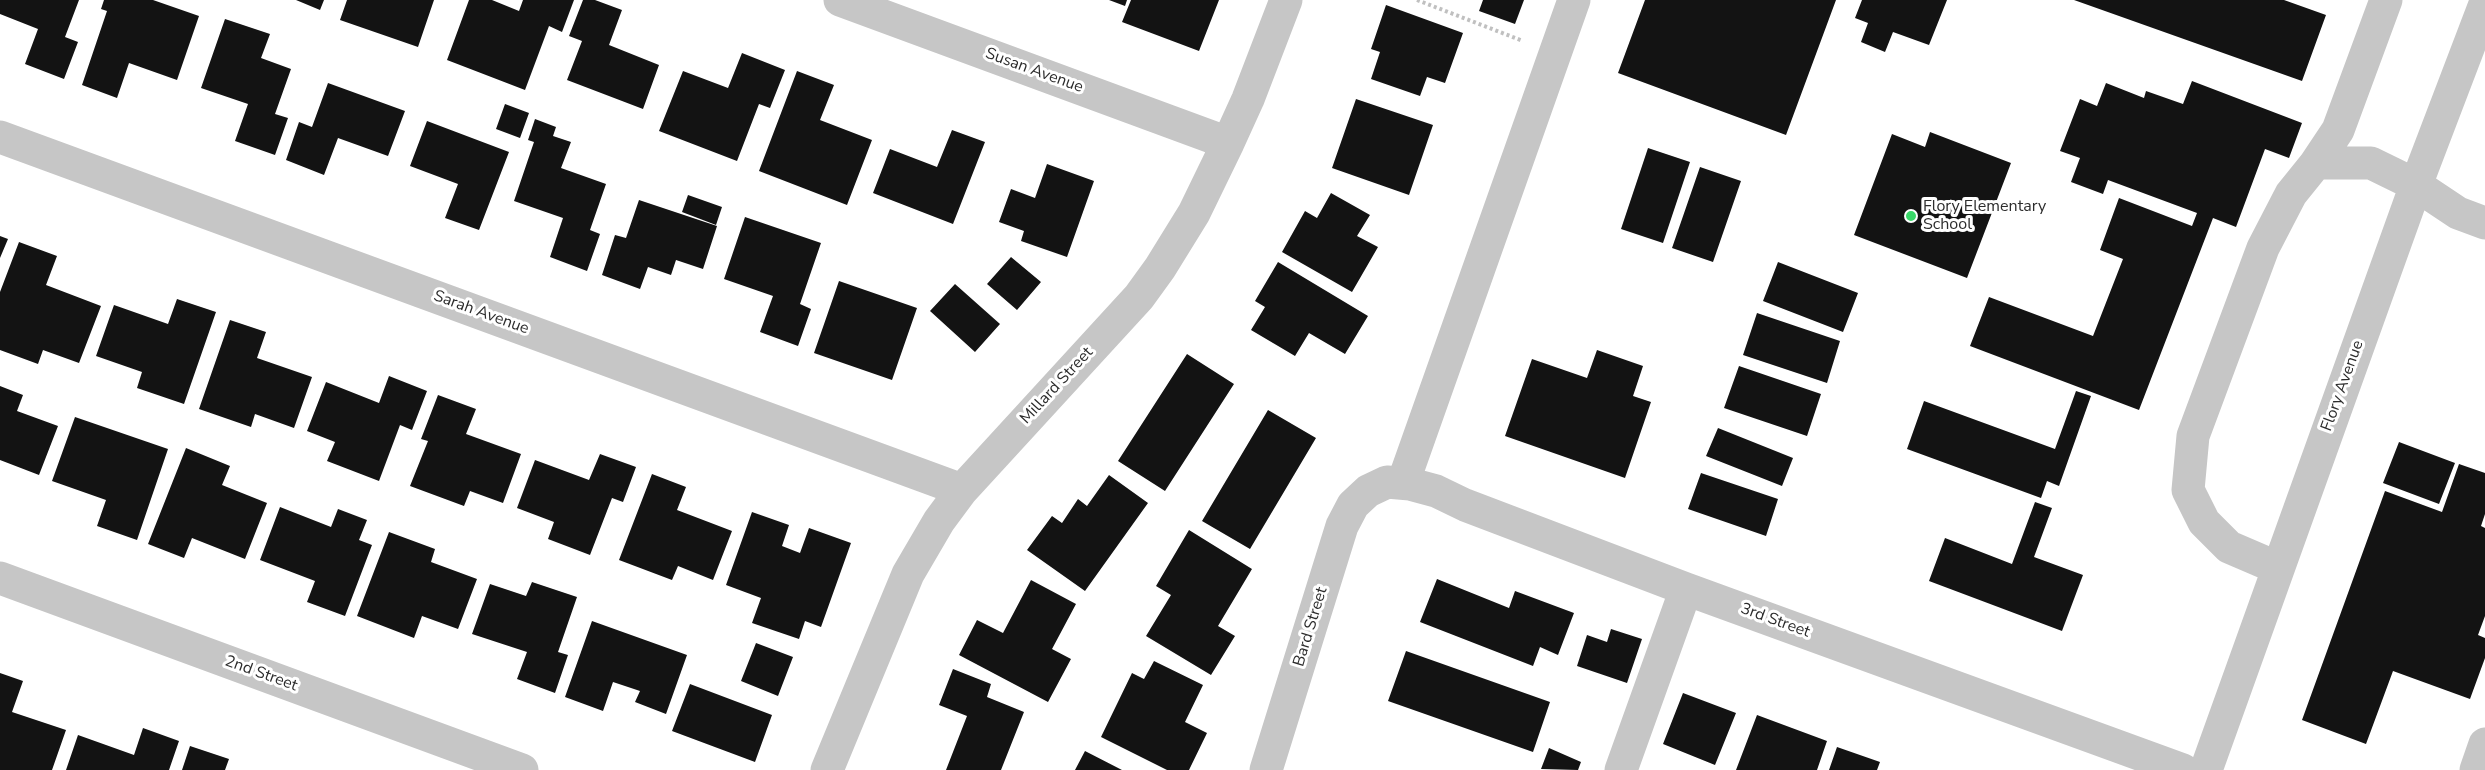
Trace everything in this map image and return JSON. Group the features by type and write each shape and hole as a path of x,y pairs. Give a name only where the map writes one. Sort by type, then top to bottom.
{"street":[{"name":"Susan Avenue","path":"840,0 1228,142"},
{"name":"Millard Street","path":"827,770 908,574 939,521 962,490 1139,297 1160,268 1194,213 1228,142 1248,99 1286,0"},
{"path":"1403,483 1574,0"},
{"path":"2278,568 2229,547 2204,522 2188,490 2193,436 2264,248 2290,194 2316,163 2338,130 2386,0"},
{"name":"Flory Avenue","path":"2206,770 2416,185 2485,4"},
{"name":"Sarah Avenue","path":"0,137 962,490"},
{"path":"2316,163 2371,163 2416,185 2458,213 2485,223"},
{"name":"3rd Street","path":"1368,490 1387,482 1403,483 1436,491 1465,505 1686,589 2183,770"},
{"name":"Bard Street","path":"1266,770 1342,526 1353,505 1368,490"},
{"name":"2nd Street","path":"0,578 522,770"},
{"path":"1621,770 1686,589"},
{"path":"2476,770 2485,744"}],"path":[{"path":"1417,0 1555,53"}],"building":[{"path":"0,0 79,0 65,37 78,42 64,79 25,64 38,29 0,14"},
{"path":"104,0 153,0 199,16 177,80 129,63 117,98 82,85 107,11 101,9"},
{"path":"296,0 324,0 320,10"},
{"path":"347,0 434,0 418,47 340,20"},
{"path":"469,0 492,0 519,11 523,0 574,0 562,32 549,26 525,90 447,60"},
{"path":"583,0 595,0 622,10 609,45 659,65 643,109 567,80 582,41 569,36"},
{"path":"1109,0 1127,0 1125,6"},
{"path":"1131,0 1219,0 1199,51 1122,22"},
{"path":"1483,0 1524,0 1515,24 1479,11"},
{"path":"1645,0 1836,0 1786,135 1618,73"},
{"path":"1862,0 1947,0 1929,45 1893,32 1885,52 1861,42 1868,23 1855,18"},
{"path":"2074,0 2284,0 2326,15 2302,81"},
{"path":"1386,5 1463,33 1445,83 1427,77 1420,96 1371,79 1380,52 1371,49"},
{"path":"225,19 270,34 261,58 291,69 275,114 288,118 275,155 235,141 248,104 201,88"},
{"path":"742,53 785,70 770,108 759,104 737,161 659,131 683,71 728,88"},
{"path":"797,71 834,85 820,120 872,140 847,205 759,171"},
{"path":"2192,81 2302,123 2289,158 2265,149 2236,227 2213,218 2139,410 1970,346 1989,297 2093,336 2123,259 2100,250 2119,198 2192,226 2197,213 2108,180 2103,194 2071,182 2080,158 2060,151 2080,99 2097,106 2106,83 2144,98 2146,91 2183,104"},
{"path":"328,83 405,111 388,156 338,138 324,175 286,160 299,122 312,127"},
{"path":"1356,99 1433,125 1409,195 1332,168"},
{"path":"505,104 529,113 520,138 496,129"},
{"path":"535,119 556,127 553,136 571,142 561,168 606,184 590,230 600,234 587,271 550,257 563,218 514,201 534,142 528,140"},
{"path":"427,121 509,152 479,230 445,218 458,184 410,166"},
{"path":"952,130 985,142 953,224 873,193 890,149 937,167"},
{"path":"1930,132 2011,163 1967,278 1854,235 1892,134 1925,147"},
{"path":"1648,148 1690,162 1663,243 1621,229"},
{"path":"1047,164 1094,181 1067,257 1021,241 1024,231 999,222 1011,189 1035,198"},
{"path":"1700,167 1741,181 1713,262 1672,248"},
{"path":"1331,193 1370,215 1357,236 1378,247 1352,292 1282,252 1305,211 1317,218"},
{"path":"688,195 722,207 716,225 682,212"},
{"path":"639,200 717,226 703,269 676,260 671,275 648,267 640,289 602,275 615,235 626,238"},
{"path":"745,217 821,243 800,304 811,309 798,346 760,332 773,296 724,279"},
{"path":"0,236 8,239 0,258"},
{"path":"19,242 57,256 46,285 101,306 79,363 43,350 38,364 0,350 0,292"},
{"path":"1011,257 1041,282 1017,310 987,284"},
{"path":"1278,262 1368,316 1345,354 1309,333 1295,356 1251,330 1265,307 1255,301"},
{"path":"1778,262 1858,293 1843,332 1763,301"},
{"path":"839,281 917,308 892,380 814,353"},
{"path":"955,284 1000,324 975,352 930,311"},
{"path":"177,299 216,312 184,404 137,388 142,372 96,356 114,305 168,324"},
{"path":"1757,313 1840,341 1827,383 1743,355"},
{"path":"230,320 266,332 257,358 312,377 294,428 255,414 251,427 199,409"},
{"path":"1597,350 1643,366 1633,396 1651,402 1625,478 1505,436 1532,359 1587,378"},
{"path":"1187,354 1234,384 1165,491 1118,461"},
{"path":"1739,366 1821,394 1807,436 1724,408"},
{"path":"389,376 427,391 412,430 400,425 379,481 327,461 335,442 307,431 326,382 379,403"},
{"path":"0,386 23,395 17,411 58,426 39,475 0,460"},
{"path":"2076,391 2091,396 2059,486 2047,481 2041,498 1907,449 1924,401 2055,449"},
{"path":"438,395 476,409 466,434 521,454 503,503 470,491 464,506 410,486 428,441 421,439"},
{"path":"1268,410 1316,438 1250,549 1202,521"},
{"path":"75,417 168,449 137,540 97,526 106,500 52,481"},
{"path":"1718,428 1793,458 1782,486 1706,456"},
{"path":"2399,442 2455,463 2439,504 2383,483"},
{"path":"186,448 230,466 222,485 267,503 245,559 192,538 184,558 148,544"},
{"path":"600,454 636,467 623,502 612,498 590,555 548,539 554,522 517,508 535,460 589,480"},
{"path":"2459,464 2485,473 2485,514 2481,526 2485,528 2485,616 2478,635 2485,638 2485,658 2470,699 2393,671 2366,744 2302,720 2385,491 2442,512"},
{"path":"1701,473 1778,499 1766,536 1688,509"},
{"path":"652,474 686,487 677,510 732,531 713,580 678,566 672,580 619,560"},
{"path":"1109,475 1148,503 1085,591 1027,550 1052,516 1062,523 1078,499 1087,506"},
{"path":"2035,502 2052,508 2034,557 2083,575 2062,631 1929,581 1945,538 2012,564"},
{"path":"280,507 331,527 338,509 367,520 359,540 372,545 345,616 307,602 315,581 260,560"},
{"path":"752,512 789,525 782,546 800,553 809,528 851,543 821,627 805,621 799,639 752,623 761,598 726,585"},
{"path":"1189,530 1252,569 1218,626 1235,636 1211,675 1146,636 1171,595 1156,586"},
{"path":"389,532 435,549 431,562 477,579 458,629 422,616 414,638 357,616"},
{"path":"1437,579 1509,608 1515,591 1574,613 1558,655 1540,647 1533,666 1420,622"},
{"path":"1031,580 1076,604 1052,649 1071,659 1048,702 959,655 977,620 1003,633"},
{"path":"532,582 577,597 558,652 568,655 555,693 517,679 527,652 472,634 490,584 526,596"},
{"path":"592,621 687,655 666,714 635,702 640,691 613,682 603,711 565,697"},
{"path":"1611,629 1642,639 1627,683 1577,666 1587,635 1607,642"},
{"path":"756,643 793,657 778,696 741,681"},
{"path":"1406,651 1550,702 1533,752 1388,701"},
{"path":"1154,661 1203,685 1185,722 1207,733 1189,770 1167,770 1101,737 1132,673 1144,679"},
{"path":"953,669 991,684 987,697 1024,712 1001,770 946,770 967,716 939,705"},
{"path":"0,673 23,681 12,712 66,730 52,770 0,770"},
{"path":"690,684 772,715 755,762 672,731"},
{"path":"1683,693 1736,713 1715,765 1663,744"},
{"path":"1757,715 1827,741 1817,770 1736,770"},
{"path":"143,728 179,741 169,770 66,770 78,735 134,755"},
{"path":"190,746 229,759 225,770 182,770"},
{"path":"1837,747 1880,762 1877,770 1829,770"},
{"path":"1549,748 1581,762 1578,770 1541,769"},
{"path":"1085,751 1122,770 1075,770"}],"place":[{"name":"Flory Elementary School","path":"1911,216"}]}
